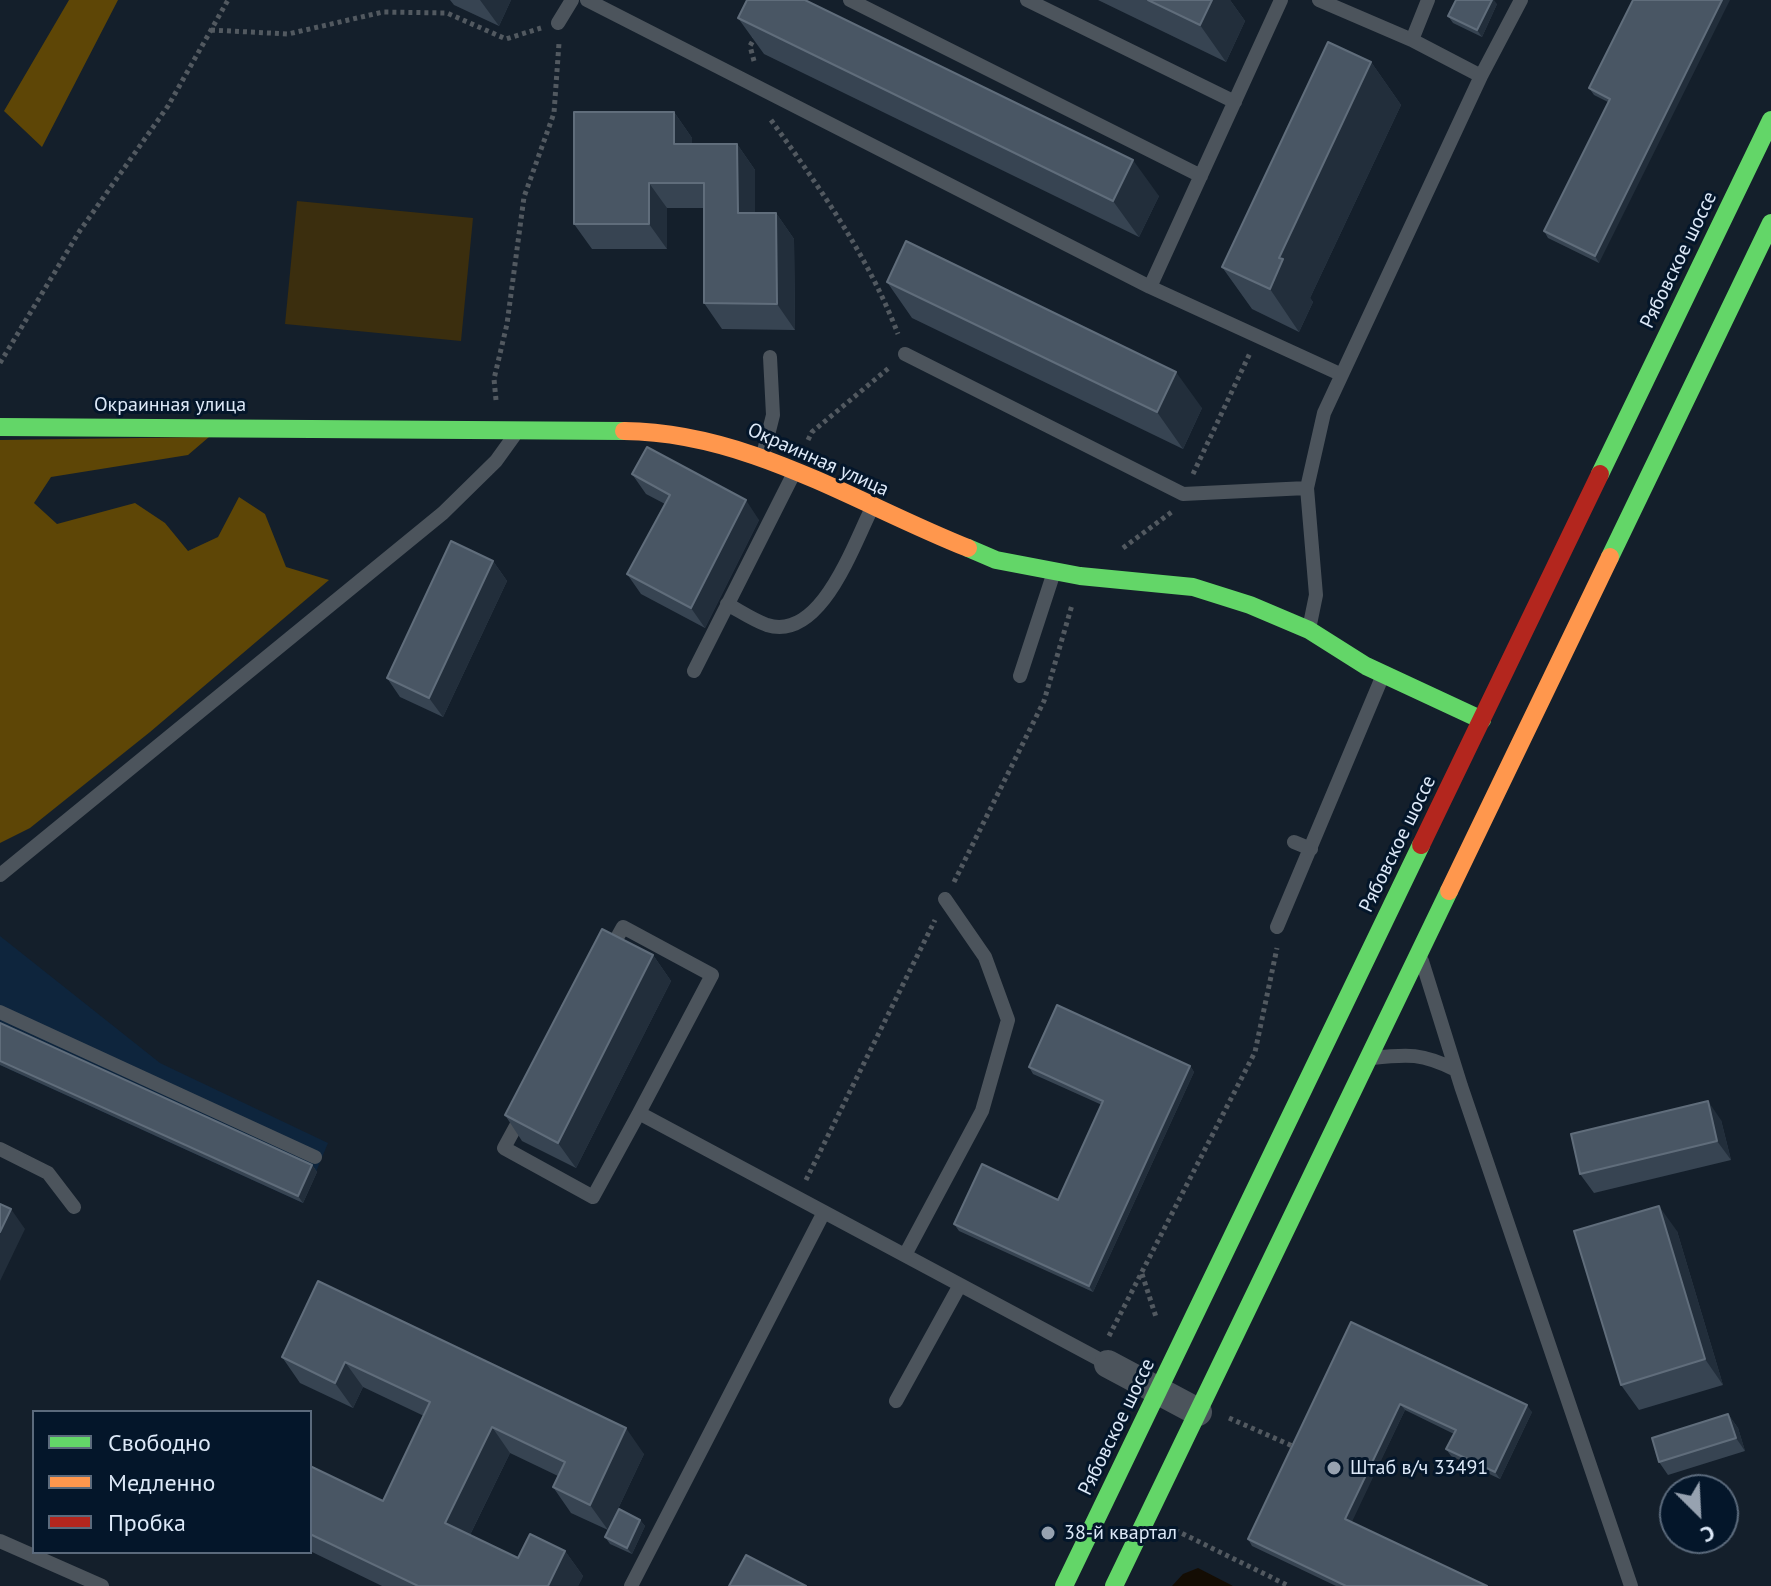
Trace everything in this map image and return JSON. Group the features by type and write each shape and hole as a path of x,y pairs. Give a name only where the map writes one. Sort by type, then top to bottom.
{"main road":[{"name":"Рябовское шоссе","path":"1064,1586 1771,120"},
{"path":"1114,1586 1771,223"},
{"name":"Окраинная улица","path":"0,427 655,431 724,443 795,470 996,560 1080,576 1193,587 1309,630 1383,675 1482,720"}],"street":[{"path":"1108,1351 1159,1391 1198,1412"}],"lane":[{"path":"558,23 572,0"},
{"path":"587,0 1150,287 1340,374"},
{"path":"850,0 1201,176"},
{"path":"1027,0 1235,102"},
{"path":"1150,287 1281,0"},
{"path":"1319,0 1412,40 1481,76"},
{"path":"1412,40 1428,0"},
{"path":"1309,630 1316,595 1307,488 1324,413 1481,76 1521,0"},
{"path":"905,354 1183,494 1307,488"},
{"path":"763,458 773,415 770,357"},
{"path":"0,875 443,513 496,461 518,429"},
{"path":"694,671 795,470"},
{"path":"727,604 768,625 785,627 802,620 821,607 873,507"},
{"path":"1020,676 1054,571"},
{"path":"1277,927 1383,675"},
{"path":"1294,842 1311,849"},
{"path":"905,1255 982,1111 1008,1020 985,957 945,899"},
{"path":"526,1107 504,1148 593,1197 712,975 623,927 600,968"},
{"path":"1420,953 1456,1070 1631,1586"},
{"path":"0,1012 315,1157"},
{"path":"1369,1058 1408,1054 1428,1056 1456,1070"},
{"path":"639,1113 960,1285 1108,1351"},
{"path":"0,1149 48,1173 74,1207"},
{"path":"631,1586 824,1212"},
{"path":"896,1401 960,1285"},
{"path":"0,1541 102,1586"}],"path":[{"path":"0,363 79,232 168,106 228,0"},
{"path":"211,30 288,34 383,12 447,13 506,39 558,23 559,75 554,113 524,197 507,324 494,379 498,429"},
{"path":"756,34 750,46 765,111 829,200 881,289 905,354 812,432 795,470"},
{"path":"1119,551 1170,516 1258,338"},
{"path":"797,1197 1044,701 1080,576"},
{"path":"1108,1351 1141,1273 1255,1052 1277,949 1277,927"},
{"path":"1141,1273 1159,1323"},
{"path":"1228,1418 1299,1449"},
{"path":"1174,1529 1289,1586"}],"shaded area":[{"path":"69,0 118,0 42,147 4,111"},
{"path":"297,201 473,218 461,341 285,324"},
{"path":"209,437 188,455 51,477 34,503 57,524 135,503 165,523 188,551 218,537 239,497 265,514 286,567 329,580 150,732 30,828 0,843 0,440"},
{"path":"0,936 160,1063 328,1143 303,1203 0,1065"},
{"path":"1198,1568 1233,1586 1172,1586 1183,1574"}],"building":[{"path":"747,0 805,0 1133,160 1113,201 738,18"},
{"path":"1148,0 1212,0 1200,25"},
{"path":"1456,0 1492,0 1477,30 1448,16"},
{"path":"1633,0 1722,0 1595,256 1544,231 1610,99 1589,88"},
{"path":"1328,42 1371,62 1279,258 1283,259 1270,289 1222,267"},
{"path":"574,112 674,112 674,144 737,144 738,213 776,213 777,304 704,303 704,183 649,183 649,224 574,224"},
{"path":"906,241 1176,372 1157,412 887,282"},
{"path":"647,447 746,500 691,608 627,574 670,495 632,474"},
{"path":"451,541 493,561 429,698 387,678"},
{"path":"602,929 653,955 558,1143 505,1115"},
{"path":"1057,1005 1190,1066 1089,1286 954,1224 982,1164 1058,1200 1103,1101 1029,1067"},
{"path":"0,1023 312,1165 298,1196 0,1061"},
{"path":"1708,1101 1717,1141 1580,1174 1571,1134"},
{"path":"0,1204 11,1209 0,1232"},
{"path":"1659,1206 1705,1359 1621,1385 1574,1231"},
{"path":"318,1281 626,1428 590,1505 553,1487 565,1462 492,1427 445,1523 518,1558 530,1534 565,1551 548,1586 418,1586 312,1535 312,1467 383,1501 430,1402 345,1362 335,1383 282,1357"},
{"name":"Штаб в/ч 33491","path":"1351,1322 1527,1405 1495,1472 1446,1449 1456,1430 1400,1404 1345,1519 1487,1586 1346,1586 1248,1539"},
{"path":"1728,1414 1736,1438 1659,1462 1652,1438"},
{"path":"619,1509 640,1520 627,1548 605,1537"},
{"path":"746,1555 806,1586 729,1586"}],"traffic: fast":[{"path":"1600,474 1771,120"},
{"path":"1610,557 1771,223"},
{"path":"0,427 624,431"},
{"path":"968,548 996,560 1080,576 1193,587 1250,605 1309,630 1366,666 1482,720"},
{"path":"1064,1586 1421,845"},
{"path":"1114,1586 1449,891"}],"traffic: slow":[{"path":"624,431 670,434 714,443 758,457 968,548"},
{"path":"1449,891 1610,557"}],"traffic: jam":[{"path":"1421,845 1600,474"}],"place":[{"name":"Штаб в/ч 33491","path":"1334,1468"},
{"name":"38-й квартал","path":"1048,1533"}]}
